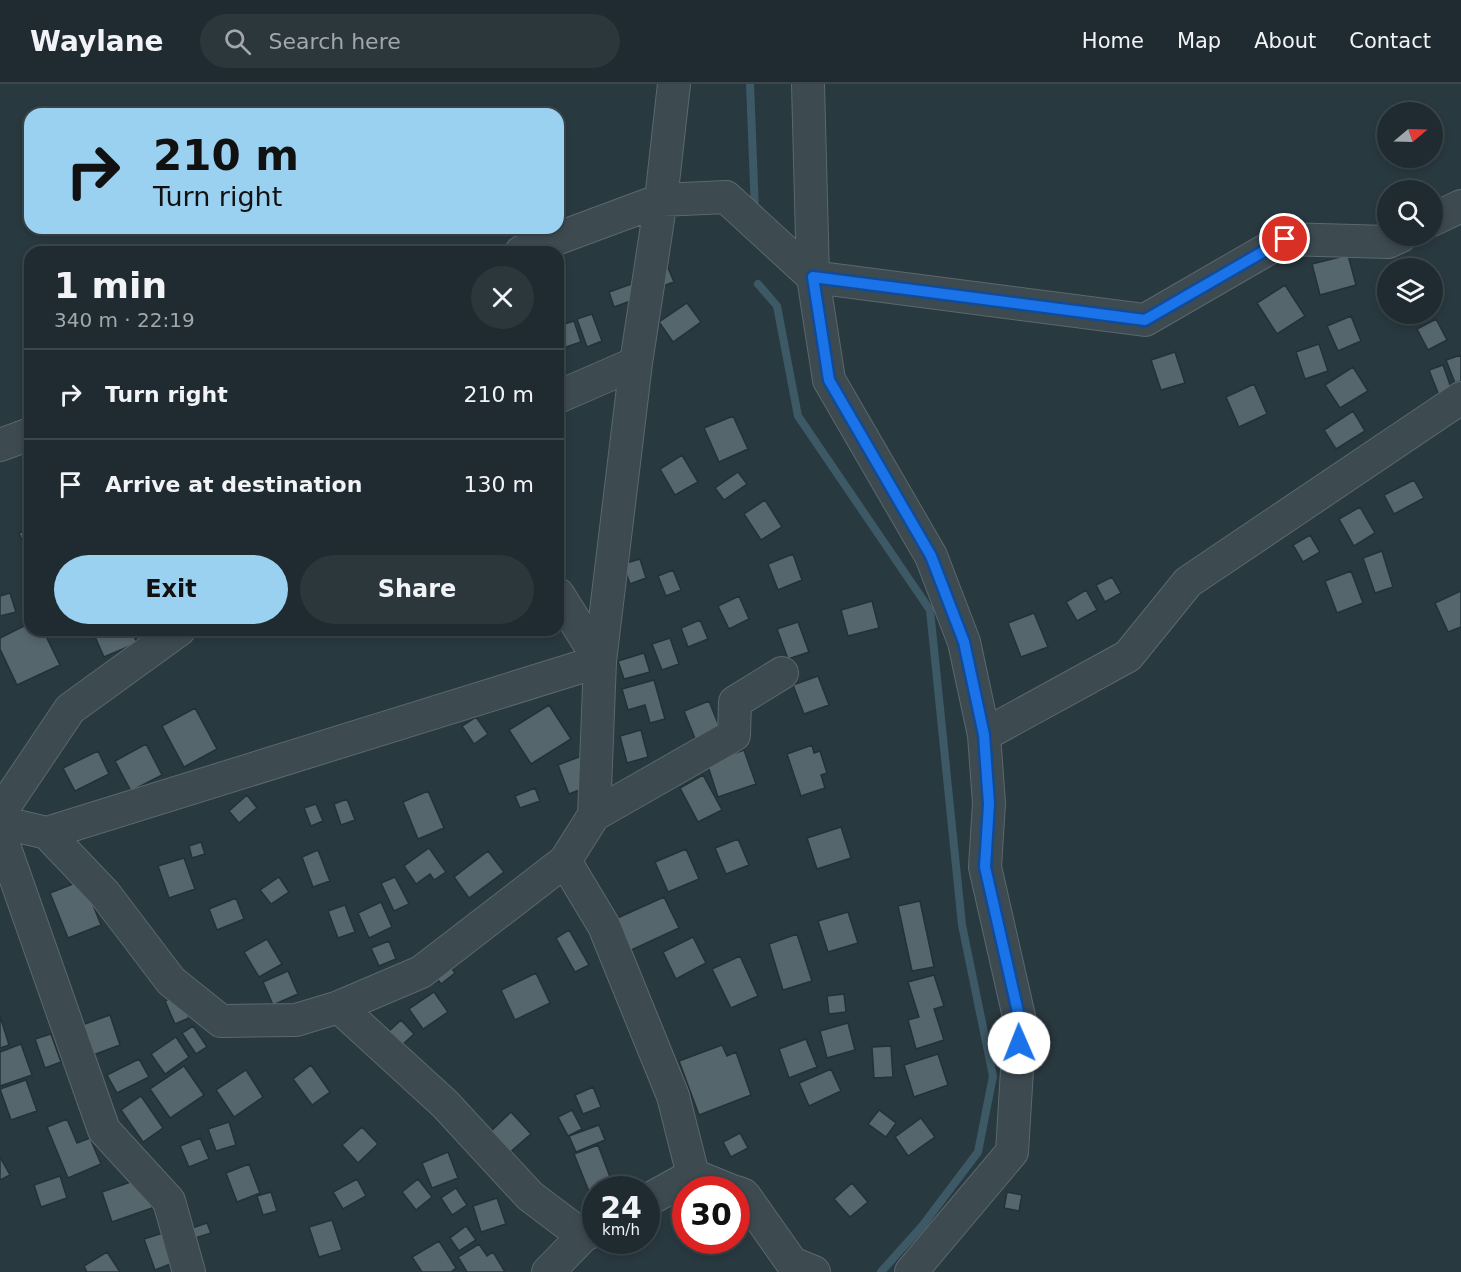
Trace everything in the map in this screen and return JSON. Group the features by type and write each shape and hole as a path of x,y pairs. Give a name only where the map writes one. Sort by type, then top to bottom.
{"street":[{"path":"594,815 600,661 636,363 661,200 674,84"},
{"path":"808,84 813,277 829,380 931,556 964,642 984,735 989,804 985,867 1020,1021 1012,1152 911,1272"},
{"path":"537,246 661,200 726,197 813,277 1145,320 1285,239 1377,242"},
{"path":"1443,215 1461,206"},
{"path":"564,394 636,363"},
{"path":"984,735 1128,656 1188,582 1461,398"},
{"path":"0,445 24,436"},
{"path":"564,604 600,661"},
{"path":"0,813 70,710 171,636"},
{"path":"0,822 47,833 600,661"},
{"path":"47,833 105,894 171,981 221,1022 296,1020 339,1007 421,972 565,861 594,815 734,735 735,702 782,673"},
{"path":"0,834 104,1130 169,1201 189,1272"},
{"path":"565,861 604,926 673,1096 693,1175 660,1193"},
{"path":"339,1007 445,1104 530,1196 582,1228"},
{"path":"750,1204 792,1263 813,1272"},
{"path":"548,1272 582,1239"}],"building":[{"path":"1348,255 1356,285 1320,295 1312,264"},
{"path":"666,263 674,282 660,287"},
{"path":"634,283 639,298 614,307 609,292"},
{"path":"1285,285 1305,316 1277,334 1257,303"},
{"path":"687,303 701,322 673,342 659,322"},
{"path":"592,314 602,341 587,347 577,319"},
{"path":"1351,316 1361,341 1338,351 1327,326"},
{"path":"574,321 581,342 564,348 564,324"},
{"path":"1426,324 1439,324 1447,340 1428,350 1417,329"},
{"path":"1319,344 1328,371 1305,379 1296,352"},
{"path":"1175,352 1185,383 1161,390 1151,360"},
{"path":"1461,355 1461,381 1455,383 1446,360"},
{"path":"1443,365 1453,393 1440,398 1429,370"},
{"path":"1353,367 1368,391 1340,408 1325,385"},
{"path":"1254,384 1267,414 1239,427 1226,397"},
{"path":"1353,411 1365,431 1336,449 1324,430"},
{"path":"733,416 748,449 719,462 704,428"},
{"path":"682,455 698,482 675,495 660,469"},
{"path":"738,472 747,484 724,500 715,488"},
{"path":"1414,480 1424,498 1394,514 1384,495"},
{"path":"765,500 782,527 761,540 744,514"},
{"path":"1360,507 1375,533 1354,546 1339,519"},
{"path":"24,531 24,545 19,533"},
{"path":"1310,535 1320,552 1303,562 1293,545"},
{"path":"1382,551 1393,587 1375,593 1363,558"},
{"path":"793,554 802,580 778,590 768,564"},
{"path":"640,559 646,578 630,584 623,564"},
{"path":"673,570 681,590 666,596 658,576"},
{"path":"1351,571 1363,603 1337,613 1325,581"},
{"path":"1112,577 1121,593 1105,602 1096,585"},
{"path":"1086,590 1097,610 1077,621 1066,602"},
{"path":"1461,591 1461,627 1448,632 1435,603"},
{"path":"10,593 16,612 0,616 0,596"},
{"path":"739,596 749,619 729,629 718,606"},
{"path":"872,601 879,628 848,636 841,610"},
{"path":"1034,613 1048,647 1021,657 1008,623"},
{"path":"700,620 708,639 688,647 681,628"},
{"path":"798,622 809,652 788,659 777,629"},
{"path":"24,626 24,636 46,636 60,665 17,685 0,649 0,638"},
{"path":"95,636 134,636 137,643 104,657"},
{"path":"670,638 679,664 662,670 652,644"},
{"path":"644,653 650,672 624,679 618,661"},
{"path":"818,676 829,705 804,714 793,685"},
{"path":"654,680 665,719 650,723 645,705 628,710 622,689"},
{"path":"709,701 723,736 698,746 684,711"},
{"path":"549,705 571,739 531,764 509,730"},
{"path":"195,708 217,749 184,767 162,726"},
{"path":"476,717 488,734 474,744 462,726"},
{"path":"641,730 648,757 627,763 620,736"},
{"path":"146,744 162,775 131,791 115,761"},
{"path":"812,745 814,753 820,751 827,773 821,775 825,788 801,796 787,754"},
{"path":"744,750 756,784 718,797 707,763"},
{"path":"98,751 109,774 75,791 63,768"},
{"path":"584,755 595,784 569,794 558,765"},
{"path":"703,775 722,810 698,822 680,788"},
{"path":"535,788 540,801 520,808 515,796"},
{"path":"428,791 444,828 418,839 403,802"},
{"path":"247,795 257,808 239,823 229,811"},
{"path":"347,799 355,820 341,825 334,804"},
{"path":"316,804 323,821 311,826 304,808"},
{"path":"841,827 851,858 817,869 807,838"},
{"path":"738,839 749,865 726,874 715,848"},
{"path":"201,842 205,854 192,858 189,846"},
{"path":"429,848 446,872 434,880 430,874 416,884 404,866"},
{"path":"686,849 699,879 668,892 655,862"},
{"path":"318,850 330,881 313,887 302,857"},
{"path":"488,851 504,872 469,898 454,877"},
{"path":"184,858 195,889 169,898 158,866"},
{"path":"279,877 289,892 271,904 260,890"},
{"path":"395,877 409,904 394,911 381,883"},
{"path":"83,880 101,925 68,938 50,893"},
{"path":"664,897 679,928 627,952 613,920"},
{"path":"236,898 244,919 217,930 209,909"},
{"path":"920,901 934,967 912,971 898,906"},
{"path":"381,902 392,927 369,938 358,913"},
{"path":"345,905 355,932 338,938 328,911"},
{"path":"848,912 858,943 828,952 818,921"},
{"path":"569,930 589,965 575,972 556,938"},
{"path":"797,934 812,981 783,990 769,944"},
{"path":"693,937 706,963 676,979 663,952"},
{"path":"267,939 282,964 259,977 244,952"},
{"path":"389,941 396,959 379,966 371,948"},
{"path":"740,956 758,996 731,1008 712,969"},
{"path":"447,961 455,973 441,984 432,972"},
{"path":"288,971 298,994 273,1005 263,982"},
{"path":"536,973 550,1003 515,1020 501,990"},
{"path":"934,975 944,1006 934,1009 944,1040 916,1049 908,1020 919,1017 908,982"},
{"path":"434,992 448,1012 423,1029 409,1009"},
{"path":"178,994 189,1018 175,1024 165,1001"},
{"path":"844,994 846,1012 829,1014 827,996"},
{"path":"110,1015 120,1045 93,1055 82,1025"},
{"path":"0,1016 9,1045 0,1048"},
{"path":"401,1020 414,1034 400,1047 387,1033"},
{"path":"848,1023 855,1050 827,1058 820,1031"},
{"path":"193,1026 207,1047 196,1054 182,1033"},
{"path":"51,1034 61,1062 45,1068 35,1039"},
{"path":"176,1037 189,1057 165,1074 151,1054"},
{"path":"806,1039 817,1067 789,1078 779,1049"},
{"path":"21,1044 32,1075 0,1086 0,1052"},
{"path":"722,1045 727,1056 736,1052 751,1095 699,1115 679,1061"},
{"path":"891,1046 893,1077 874,1078 872,1047"},
{"path":"938,1054 948,1085 914,1097 904,1065"},
{"path":"139,1059 149,1077 117,1093 107,1075"},
{"path":"311,1065 330,1092 312,1105 293,1079"},
{"path":"184,1066 204,1095 170,1118 150,1089"},
{"path":"831,1069 841,1091 809,1106 799,1083"},
{"path":"246,1070 263,1097 234,1117 216,1090"},
{"path":"26,1080 37,1111 11,1120 0,1089"},
{"path":"593,1087 601,1107 583,1114 575,1095"},
{"path":"141,1096 163,1128 143,1142 121,1110"},
{"path":"572,1110 582,1129 568,1136 558,1117"},
{"path":"879,1110 896,1123 886,1137 868,1124"},
{"path":"511,1112 531,1134 508,1154 489,1133"},
{"path":"921,1118 935,1137 908,1156 895,1137"},
{"path":"67,1119 77,1143 90,1138 101,1164 68,1178 47,1127"},
{"path":"229,1122 236,1145 216,1151 208,1129"},
{"path":"599,1125 605,1140 576,1152 569,1136"},
{"path":"362,1127 378,1144 358,1163 342,1145"},
{"path":"740,1133 748,1148 731,1157 723,1142"},
{"path":"200,1138 209,1159 189,1167 180,1146"},
{"path":"598,1145 610,1176 583,1176 574,1154"},
{"path":"448,1152 458,1178 432,1188 422,1163"},
{"path":"0,1157 10,1175 0,1180"},
{"path":"249,1164 260,1193 237,1202 226,1173"},
{"path":"60,1176 67,1198 41,1207 34,1185"},
{"path":"142,1178 152,1208 112,1222 102,1192"},
{"path":"357,1179 366,1196 343,1209 333,1192"},
{"path":"418,1179 432,1197 416,1210 402,1192"},
{"path":"852,1183 868,1202 850,1217 834,1199"},
{"path":"456,1188 467,1205 452,1215 441,1198"},
{"path":"271,1192 277,1211 263,1215 257,1196"},
{"path":"1007,1192 1022,1195 1019,1211 1004,1208"},
{"path":"497,1198 506,1224 481,1232 473,1206"},
{"path":"332,1220 342,1250 319,1257 309,1227"},
{"path":"207,1223 211,1233 192,1239 189,1229"},
{"path":"466,1226 476,1240 459,1251 450,1238"},
{"path":"163,1233 173,1263 155,1270 144,1239"},
{"path":"439,1241 456,1268 451,1272 422,1272 412,1257"},
{"path":"479,1244 487,1256 493,1252 505,1272 467,1272 458,1257"},
{"path":"107,1252 120,1272 87,1272 84,1266"}],"waterway":[{"path":"750,84 755,211"},
{"path":"758,284 777,306 798,416 930,610 962,925 993,1076 978,1152 923,1225 881,1272"}],"route":[{"path":"1019,1043 1020,1021 985,867 989,804 984,735 964,642 931,556 829,380 813,277 1145,320 1285,239"}]}
